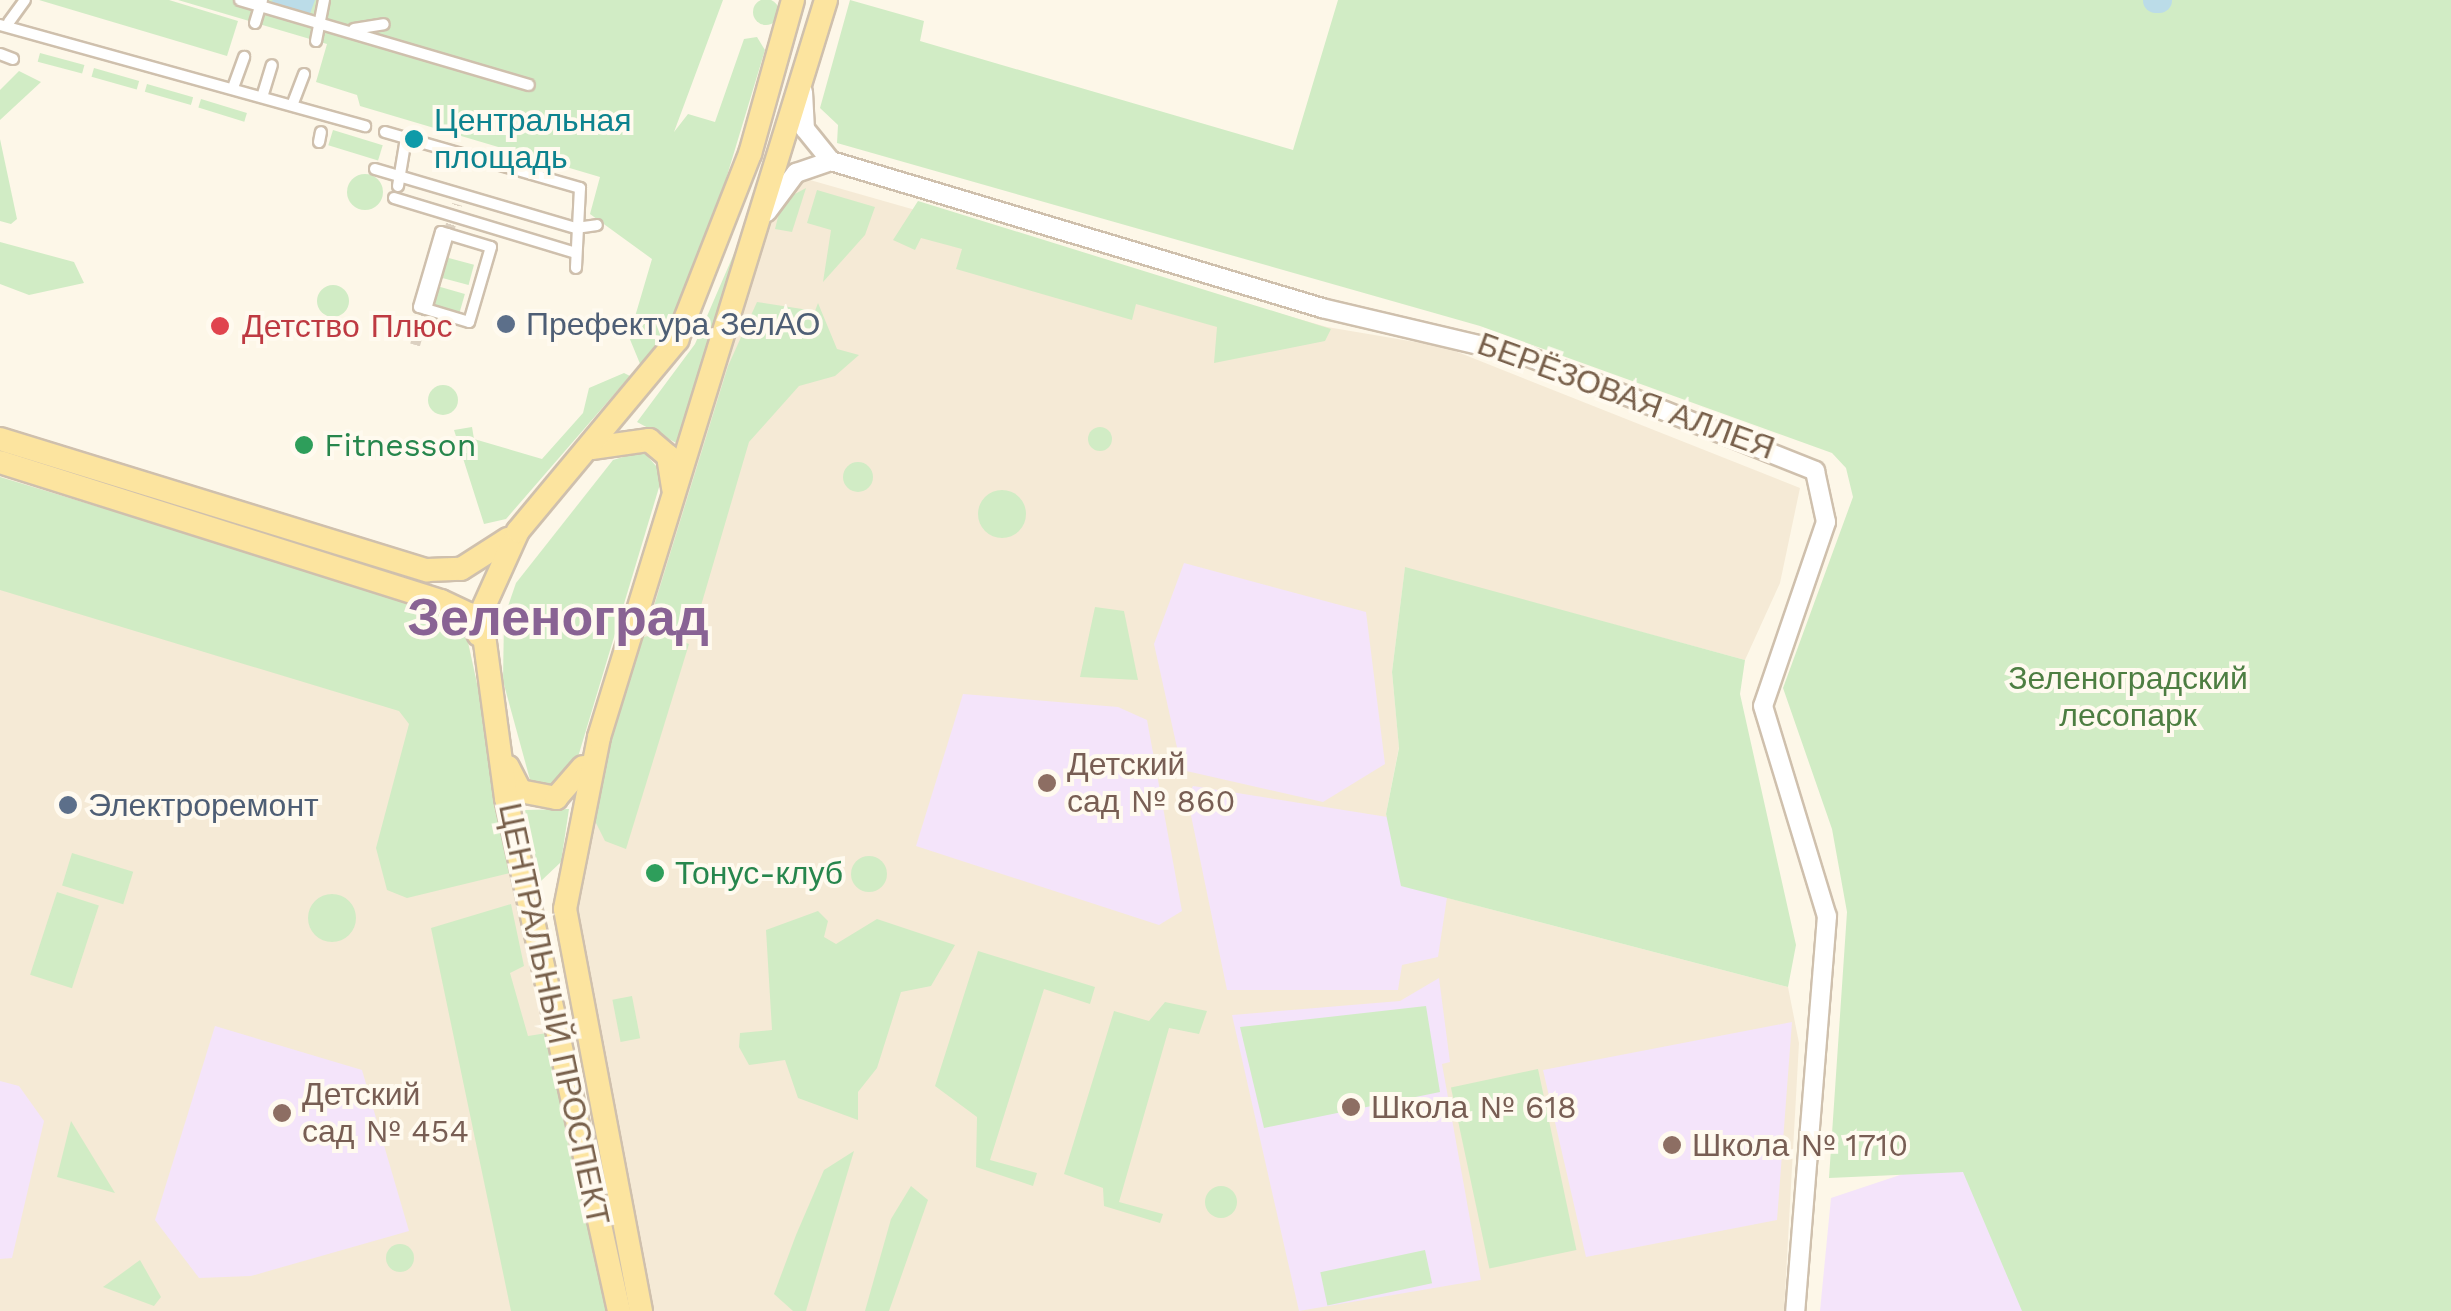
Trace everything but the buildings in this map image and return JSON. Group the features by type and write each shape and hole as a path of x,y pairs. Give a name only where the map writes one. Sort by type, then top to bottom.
{"main road":[{"name":"ЦЕНТРАЛЬНЫЙ ПРОСПЕКТ","path":"619,1311 490,718 481,638 484,591 518,532 584,452 642,391 705,282 793,0"},
{"name":"ЦЕНТРАЛЬНЫЙ ПРОСПЕКТ","path":"642,1311 567,940 573,856 599,737 764,216 826,0"},
{"name":"ЦЕНТРАЛЬНЫЙ ПРОСПЕКТ","path":"584,452 621,438 650,440 668,456 672,508"},
{"path":"0,439 427,570 460,569 518,532"},
{"path":"0,462 469,614 481,638"},
{"name":"ЦЕНТРАЛЬНЫЙ ПРОСПЕКТ","path":"490,718 510,775 539,798 569,794 599,737"},
{"path":"530,889 555,880 573,856"}],"street":[{"path":"25,0 5,24 234,85 366,126"},
{"path":"240,0 285,26 348,30 384,24"},
{"path":"316,41 324,0"},
{"path":"348,30 529,85"},
{"path":"0,54 13,58"},
{"path":"234,85 244,57"},
{"path":"263,94 272,65"},
{"path":"293,103 304,74"},
{"path":"512,80 536,74"},
{"path":"764,216 796,173 831,161 806,129 804,76"},
{"path":"385,132 580,188 576,268"},
{"path":"398,186 406,138"},
{"name":"БЕРЁЗОВАЯ АЛЛЕЯ","path":"831,161 1322,308 1529,357 1814,470 1826,522 1764,706 1827,916 1794,1311"},
{"path":"375,169 398,186 576,253"},
{"path":"398,186 462,192 576,228 598,225"},
{"path":"457,204 462,192"},
{"path":"441,232 448,234 492,247 469,322 418,307 441,232"}],"shaded area":[{"path":"803,178 1327,327 1445,347 1800,488 1780,583 1745,660 1405,568 1392,672 1399,747 1386,814 1402,886 1788,987 1799,1043 1784,1311 649,1311 575,937 584,823 778,197"},
{"path":"0,477 463,618 610,1311 0,1311"},
{"path":"1184,563 1366,612 1385,764 1323,802 1182,770 1154,644"},
{"name":"Детский сад № 860","path":"963,694 1118,707 1147,720 1182,911 1159,925 916,846"},
{"path":"1193,786 1425,823 1449,884 1438,957 1402,965 1398,990 1227,990 1187,796"},
{"name":"Школа № 618","path":"1439,978 1450,1062 1442,1064 1481,1280 1299,1311 1232,1015 1400,1001"},
{"name":"Школа № 1710","path":"1792,1022 1777,1220 1586,1257 1543,1070"},
{"name":"Детский сад № 454","path":"215,1026 362,1070 409,1231 251,1276 199,1278 155,1220"},
{"path":"0,1081 19,1086 44,1121 12,1258 0,1259"},
{"path":"1957,1156 2050,1311 1820,1311 1831,1198"}],"green space":[{"path":"766,-1 775,3 779,12 775,21 766,25 757,21 753,12 757,3"},
{"path":"39,0 169,0 238,21 227,56"},
{"path":"178,0 723,0 674,132 688,114 715,122 744,39 757,37 765,50 707,242 672,329 643,371 629,337 652,259 590,214 600,177 360,106 357,95 316,82 327,44"},
{"name":"Зеленоградский лесопарк","path":"850,0 924,21 920,41 1293,150 1338,0 2451,0 2451,1311 2022,1311 1963,1172 1829,1178 1847,912 1832,829 1783,688 1853,497 1846,468 1832,453 1480,326 837,143 838,125 820,108"},
{"path":"40,53 84,65 82,74 38,62"},
{"path":"94,68 139,81 137,90 92,77"},
{"path":"19,71 41,82 0,120 0,90"},
{"path":"147,84 193,97 191,105 145,92"},
{"path":"201,99 247,113 244,122 198,108"},
{"path":"333,130 383,145 378,161 328,145"},
{"path":"0,139 17,219 11,224 0,221"},
{"path":"365,174 378,179 383,192 378,205 365,210 352,205 347,192 352,179"},
{"path":"806,188 792,232 775,229 782,201"},
{"path":"817,190 875,207 865,235 823,282 831,230 807,223"},
{"path":"918,201 1331,329 1325,341 1214,363 1217,327 1136,304 1132,320 956,269 962,249 921,238 915,250 893,240"},
{"path":"742,235 680,445 637,422 695,344"},
{"path":"0,242 74,262 84,283 29,295 0,284"},
{"path":"445,257 474,265 469,285 440,277"},
{"path":"333,285 344,290 349,301 344,312 333,317 322,312 317,301 322,290"},
{"path":"437,286 465,294 459,314 431,306"},
{"path":"757,302 815,311 818,303 837,349 859,355 835,376 799,386 749,442 693,633 650,619 728,366"},
{"path":"624,373 630,376 506,519 484,524 454,430 472,427 474,439 542,459 583,413 589,388"},
{"path":"443,385 457,394 458,400 449,414 443,415 429,406 428,400 437,386"},
{"path":"1100,427 1109,430 1109,448 1100,451 1091,448 1088,439 1091,430"},
{"path":"643,451 663,474 572,777 559,789 532,787 503,681 504,618 516,583 613,460"},
{"path":"858,462 869,466 873,477 869,488 858,492 847,488 843,477 847,466"},
{"path":"0,477 442,611 467,638 518,871 407,898 387,890 376,848 409,724 399,711 0,590"},
{"path":"1002,490 1019,497 1026,514 1019,531 1002,538 985,531 978,514 985,497"},
{"path":"1405,567 1745,660 1740,694 1796,945 1788,987 1401,886 1386,814 1399,748 1392,672"},
{"path":"1095,607 1124,611 1138,680 1080,677"},
{"path":"660,634 689,644 626,849 605,841 590,811 643,637"},
{"path":"569,809 561,862 541,881 525,810"},
{"path":"72,853 133,872 123,904 62,886"},
{"path":"869,856 882,861 887,874 882,887 869,892 856,887 851,874 856,861"},
{"path":"57,892 99,906 72,988 30,975"},
{"path":"332,894 349,901 356,918 349,935 332,942 315,935 308,918 315,901"},
{"path":"511,904 524,966 510,973 528,1036 547,1033 608,1311 511,1311 431,928"},
{"path":"818,911 828,921 824,937 836,944 877,919 955,945 931,986 901,992 877,1068 858,1092 858,1120 798,1098 785,1060 749,1065 739,1047 740,1033 772,1030 766,930"},
{"path":"978,951 1095,987 1090,1004 1044,989 990,1160 1037,1173 1033,1186 976,1167 977,1117 935,1086"},
{"path":"632,996 640,1038 621,1042 612,1000"},
{"path":"1165,1002 1207,1011 1199,1034 1169,1028 1119,1202 1163,1214 1160,1223 1104,1206 1103,1188 1064,1174 1114,1011 1149,1021"},
{"path":"1426,1006 1440,1092 1264,1128 1240,1027"},
{"path":"1538,1069 1576,1250 1489,1268 1451,1088"},
{"path":"71,1121 115,1193 57,1177"},
{"path":"854,1151 806,1311 793,1311 774,1294 796,1235 824,1170"},
{"path":"911,1186 928,1200 889,1311 865,1311 891,1219"},
{"path":"1221,1186 1232,1191 1237,1202 1232,1213 1221,1218 1210,1213 1205,1202 1210,1191"},
{"path":"400,1244 410,1248 414,1258 410,1268 400,1272 390,1268 386,1258 390,1248"},
{"path":"1425,1250 1432,1283 1327,1306 1320,1272"},
{"path":"140,1260 161,1297 154,1306 103,1287"}],"water":[{"path":"274,0 315,0 308,19 271,1"}],"tunnel":[{"path":"448,234 457,204"},
{"path":"415,345 426,309"}],"place":[{"name":"Центральная площадь","path":"414,139"},
{"name":"Префектура ЗелАО","path":"506,324"},
{"name":"Детство Плюс","path":"220,326"},
{"name":"Fitnesson","path":"304,445"},
{"name":"Детский сад № 860","path":"1047,783"},
{"name":"Электроремонт","path":"68,805"},
{"name":"Тонус-клуб","path":"655,873"},
{"name":"Школа № 618","path":"1351,1107"},
{"name":"Детский сад № 454","path":"282,1113"},
{"name":"Школа № 1710","path":"1672,1145"}],"district":[{"name":"Зеленоград","path":"558,618"}]}
